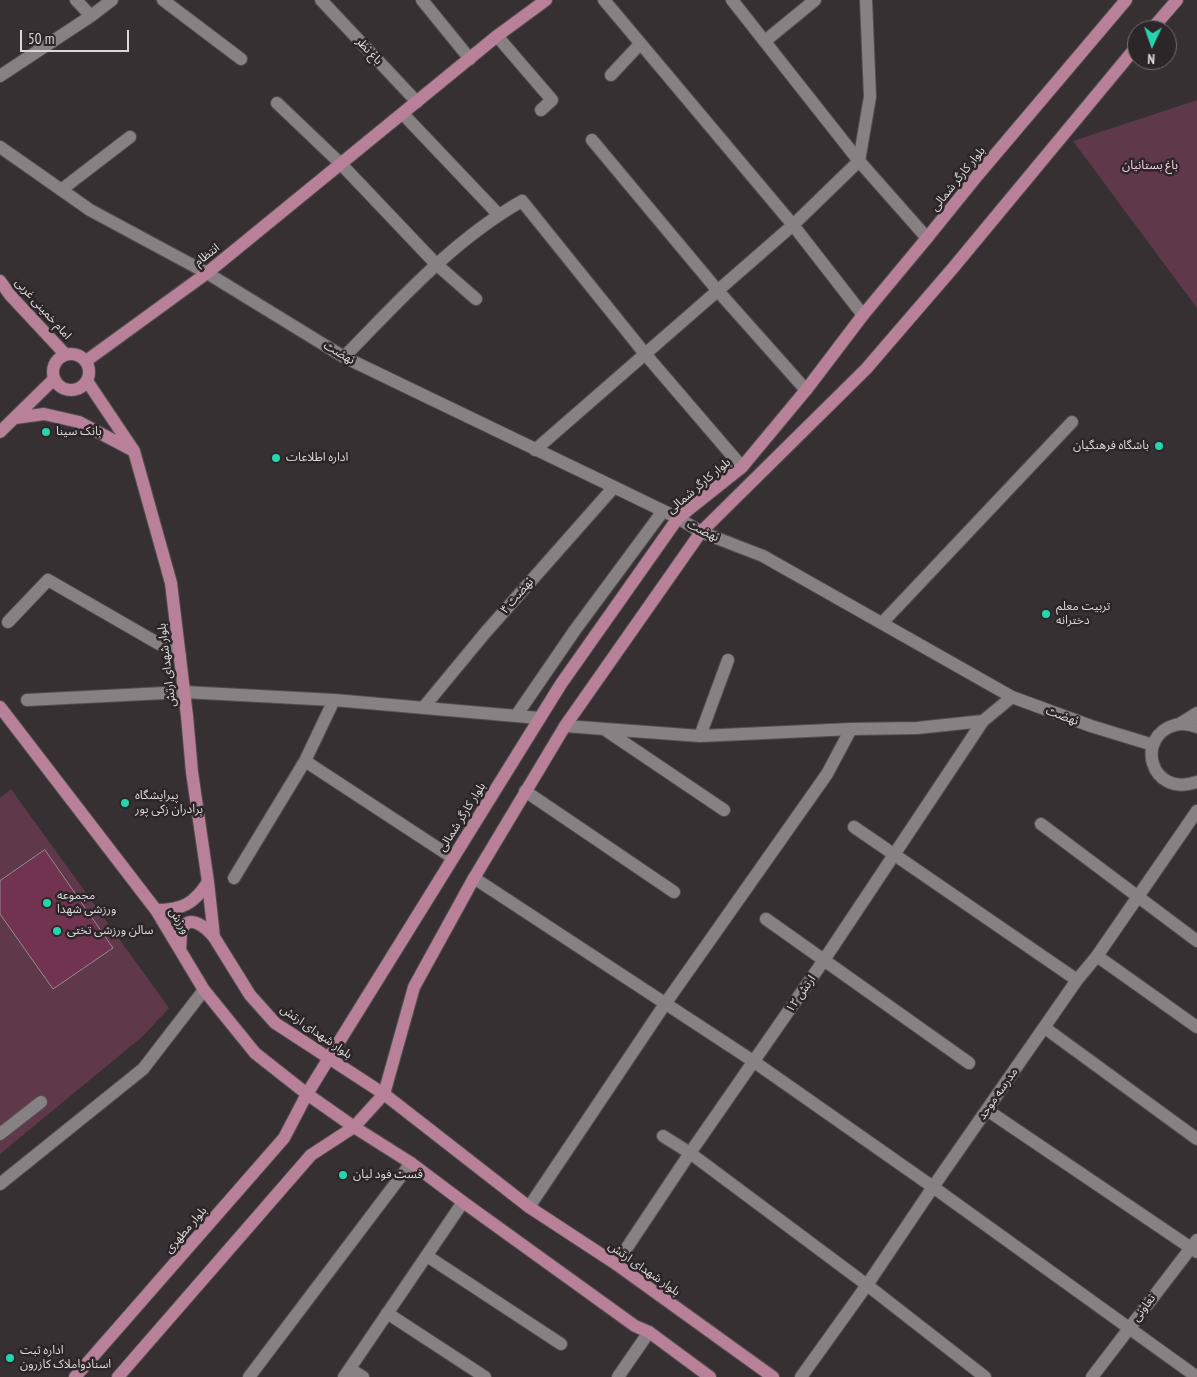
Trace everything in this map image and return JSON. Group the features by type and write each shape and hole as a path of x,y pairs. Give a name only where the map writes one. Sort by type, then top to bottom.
{"main road":[{"name":"انتظام","path":"86,361 207,273 497,36 546,0"},
{"name":"بلوار کارگر شمالی","path":"307,1094 539,718 678,518 742,467 977,176 1126,0"},
{"path":"1160,20 1177,0"},
{"path":"122,1376 311,1155 354,1127 384,1094 414,986 474,878 565,726 701,532 866,369 959,261 1127,58"},
{"name":"امام خمینی غربی","path":"0,281 10,296 65,354"},
{"path":"65,354 77,354 86,361 90,369 87,381 82,386 70,390 63,389 54,379 52,374 54,364 65,354"},
{"path":"0,432 54,379"},
{"name":"بلوار شهدای ارتش","path":"87,381 134,451 171,583 192,772 214,937 250,994 275,1023 384,1094 529,1207 616,1264 773,1377"},
{"path":"15,418 44,414 79,422 134,451"},
{"name":"ورزش","path":"0,707 156,910 204,990 255,1053 307,1094 354,1127"},
{"path":"156,910 172,910 187,905 199,895 208,882"},
{"path":"180,950 181,930 185,925 192,922 206,927 214,937"},
{"name":"بلوار مطهری","path":"76,1377 284,1138 307,1094"},
{"path":"354,1127 411,1163 635,1326 649,1332 710,1377"}],"street":[{"path":"76,0 91,16"},
{"path":"0,76 112,0"},
{"path":"163,0 241,59"},
{"name":"باغ نظر","path":"321,0 417,102"},
{"path":"422,0 470,58"},
{"path":"604,0 793,225 863,315"},
{"path":"732,0 859,161 928,238"},
{"path":"766,41 815,0"},
{"path":"535,450 793,225 859,161 870,96 866,0"},
{"path":"497,36 552,100 541,110"},
{"path":"611,75 640,44"},
{"path":"277,103 341,164 436,264 476,298"},
{"path":"403,114 498,214"},
{"path":"61,190 130,136"},
{"path":"592,140 718,291 806,390"},
{"name":"نهضت","path":"0,147 90,210 207,273 344,357 678,518 701,532 763,556 1012,697 1091,726 1152,745"},
{"path":"344,357 436,264 498,214 522,201 646,354 742,467"},
{"path":"882,623 1072,422"},
{"name":"نهضت ۴","path":"423,708 485,633 614,487"},
{"path":"516,716 575,630 663,511"},
{"path":"8,622 48,580 180,656"},
{"path":"700,736 728,660"},
{"path":"27,700 184,692 334,700 539,718"},
{"name":"ارتش ۱۲","path":"616,1264 690,1153 824,960 983,722 1012,697"},
{"path":"234,878 305,761 334,700"},
{"path":"1197,713 1159,734 1152,745 1151,759 1157,773 1168,782 1182,786 1197,783"},
{"path":"565,726 700,736 917,728 983,722"},
{"path":"1180,723 1197,727"},
{"path":"603,729 724,810"},
{"path":"529,1207 665,1004 826,774 851,729"},
{"path":"305,761 453,858"},
{"path":"525,791 674,892"},
{"name":"مدرسه موحد","path":"801,1377 1197,811"},
{"path":"1041,824 1139,895 1197,941"},
{"path":"854,827 1078,980"},
{"path":"474,878 753,1061 933,1187 1197,1377"},
{"path":"766,920 970,1063"},
{"path":"1097,956 1197,1027"},
{"path":"0,1184 143,1069 204,990"},
{"path":"1044,1028 1197,1139"},
{"path":"0,1134 41,1102"},
{"path":"987,1110 1195,1246"},
{"path":"663,1136 690,1153 985,1377"},
{"path":"249,1377 411,1163"},
{"path":"363,1377 347,1373 463,1202"},
{"name":"تعاونی","path":"1092,1377 1195,1246"},
{"path":"427,1256 561,1344"},
{"path":"387,1313 485,1377"},
{"path":"618,1377 649,1332"}],"green space":[{"name":"باغ بستانیان","path":"1197,100 1197,308 1073,141"},
{"name":"مجموعه ورزشی شهدا","path":"11,789 169,1008 143,1036 0,1154 0,798"}],"building":[{"name":"سالن ورزشی تختی","path":"45,850 113,948 53,989 0,914 0,881"}],"place":[{"name":"بانک سینا","path":"46,432"},
{"name":"باشگاه فرهنگیان","path":"1159,446"},
{"name":"اداره اطلاعات","path":"276,458"},
{"name":"تربیت معلم دخترانه","path":"1046,614"},
{"name":"پیرایشگاه برادران زکی پور","path":"125,803"},
{"name":"مجموعه ورزشی شهدا","path":"47,903"},
{"name":"سالن ورزشی تختی","path":"57,931"},
{"name":"فست فود لیان","path":"343,1175"},
{"name":"اداره ثبت اسنادواملاک کازرون","path":"10,1358"}]}
